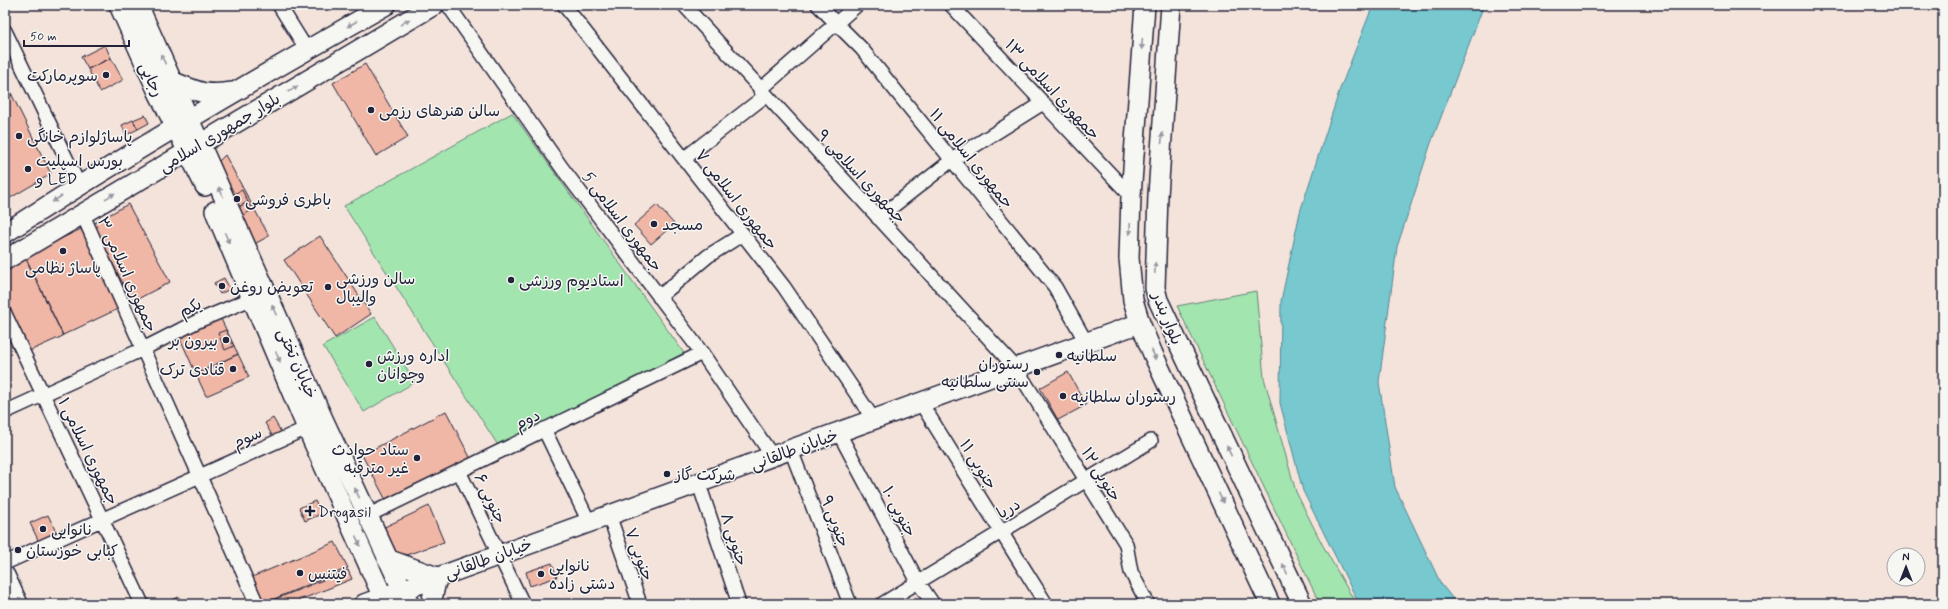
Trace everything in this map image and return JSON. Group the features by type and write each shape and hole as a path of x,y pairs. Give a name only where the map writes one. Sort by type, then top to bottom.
{"main road":[{"name":"رجایی","path":"119,5 158,92 183,124"},
{"name":"رجایی","path":"138,5 174,82 183,124 194,148"},
{"name":"بلوار جمهوری اسلامی","path":"5,233 79,185 183,124 234,92 386,5"},
{"name":"بلوار جمهوری اسلامی","path":"5,260 434,5"},
{"name":"بلوار بندر","path":"1145,5 1131,196 1129,258 1133,300 1140,324 1270,604"},
{"name":"بلوار بندر","path":"1172,5 1158,195 1155,288 1158,300 1302,604"},
{"path":"174,82 197,92 213,95 234,92"},
{"path":"155,140 162,120 158,92"},
{"path":"168,163 206,174 213,150 223,130"},
{"name":"خیابان تختی","path":"194,148 405,597"},
{"name":"خیابان تختی","path":"206,174 253,298 307,428 384,601"},
{"name":"خیابان طالقانی","path":"384,601 405,597 437,577 499,554 699,484 1086,342 1140,324"},
{"path":"387,559 437,577 431,604"},
{"path":"5,576 18,604"},
{"path":"364,604 384,601"}],"street":[{"path":"280,5 307,50"},
{"name":"جمهوری اسلامی 5","path":"448,5 562,168 702,353 773,457"},
{"name":"جمهوری اسلامی ۷","path":"564,5 685,158 784,287 874,420"},
{"name":"جمهوری اسلامی ۹","path":"684,5 762,93 1016,368"},
{"name":"جمهوری اسلامی ۱۱","path":"818,5 861,48 1055,287 1086,342"},
{"path":"685,158 762,93 857,5"},
{"name":"جمهوری اسلامی ۱۳","path":"951,5 1131,196"},
{"path":"5,31 79,185"},
{"path":"878,218 952,160 1043,103"},
{"name":"جمهوری اسلامی ۳","path":"82,213 143,349"},
{"path":"659,297 708,256 743,234"},
{"name":"یکم","path":"143,349 198,321 253,298"},
{"name":"جمهوری اسلامی ۱","path":"5,314 104,520 142,604"},
{"path":"5,412 143,349 257,604"},
{"name":"دوم","path":"367,516 702,353"},
{"name":"۱۲ جنوبی","path":"1016,368 1126,544 1132,572 1148,604"},
{"name":"۱۱ جنوبی","path":"921,403 1046,604"},
{"name":"سوم","path":"5,563 307,428"},
{"path":"544,429 589,522"},
{"name":"۱۰ جنوبی","path":"839,433 918,582 933,604"},
{"name":"دریا","path":"882,604 1151,441"},
{"name":"۹ جنوبی","path":"791,450 850,604"},
{"name":"۶ جنوبی","path":"459,471 523,604"},
{"name":"۸ جنوبی","path":"699,484 739,604"},
{"name":"۷ جنوبی","path":"609,515 640,604"}],"green space":[{"name":"استادیوم ورزشی","path":"512,113 684,353 501,450 344,206"},
{"path":"1256,291 1264,378 1296,492 1322,544 1356,604 1320,604 1177,306"},
{"name":"اداره ورزش وجوانان","path":"375,317 415,382 364,412 323,346"}],"water":[{"path":"1373,5 1484,5 1431,143 1397,247 1379,382 1395,487 1441,584 1457,604 1359,604 1303,491 1280,403 1281,301 1300,212 1340,89"}],"building":[{"path":"105,45 111,58 88,69 81,57"},
{"name":"سوپرمارکت","path":"111,58 123,80 100,92 88,69"},
{"name":"سالن هنرهای رزمی","path":"365,64 408,137 376,156 333,83"},
{"path":"5,79 12,95 5,98"},
{"name":"پاساژلوازم خانگی","path":"12,95 51,174 5,201 5,98"},
{"path":"145,115 149,123 138,129 133,120"},
{"path":"133,120 138,129 126,135 122,125"},
{"path":"225,155 269,236 249,247 217,163"},
{"name":"باطری فروشی","path":"242,190 248,202 233,210 227,197"},
{"path":"248,202 252,210 238,218 233,210"},
{"path":"128,204 170,282 132,302 93,224"},
{"name":"مسجد","path":"657,205 674,224 651,244 634,225"},
{"path":"81,229 120,308 63,335 25,256"},
{"name":"سالن ورزشی والیبال","path":"320,236 371,314 335,338 284,260"},
{"path":"25,257 63,336 25,353 5,309 5,267"},
{"name":"تعویض روغن","path":"224,278 230,289 220,294 214,283"},
{"path":"220,317 238,354 196,374 179,336"},
{"name":"بیرون بر","path":"226,330 234,346 225,350 218,333"},
{"path":"238,354 249,377 206,396 196,374"},
{"name":"رستوران سلطانیه","path":"1068,372 1086,405 1058,420 1040,388"},
{"name":"ستاد حوادث غیر مترقبه","path":"446,411 472,461 388,504 362,455"},
{"path":"273,418 281,432 273,437 265,423"},
{"name":"Drogasil","path":"315,501 321,514 305,521 299,508"},
{"path":"429,506 444,542 406,555 391,553 376,531"},
{"name":"نانوایی","path":"48,515 57,534 39,542 30,523"},
{"name":"فیتنس","path":"335,542 348,568 262,604 252,577"},
{"name":"نانوایی دشتی زاده","path":"552,563 557,577 530,586 526,572"},
{"path":"348,570 352,579 290,604 263,604"},
{"path":"179,597 182,604 162,604"}],"place":[{"name":"سوپرمارکت","path":"106,75"},
{"name":"سالن هنرهای رزمی","path":"371,110"},
{"name":"پاساژلوازم خانگی","path":"19,136"},
{"name":"بورس اسپلیت و LED","path":"28,169"},
{"name":"باطری فروشی","path":"237,199"},
{"name":"مسجد","path":"654,224"},
{"name":"پاساژ نظامی","path":"63,251"},
{"name":"استادیوم ورزشی","path":"511,280"},
{"name":"تعویض روغن","path":"222,286"},
{"name":"سالن ورزشی والیبال","path":"328,287"},
{"name":"بیرون بر","path":"226,340"},
{"name":"سلطانيه","path":"1059,355"},
{"name":"اداره ورزش وجوانان","path":"369,364"},
{"name":"قنادی ترک","path":"233,369"},
{"name":"رستوران سنتی سلطانیه","path":"1037,372"},
{"name":"رستوران سلطانیه","path":"1063,396"},
{"name":"ستاد حوادث غیر مترقبه","path":"417,458"},
{"name":"شرکت گاز","path":"667,474"},
{"name":"Drogasil","path":"310,511"},
{"name":"نانوایی","path":"43,529"},
{"name":"کبابی خوزستان","path":"18,550"},
{"name":"فیتنس","path":"300,573"},
{"name":"نانوایی دشتی زاده","path":"541,574"}]}
